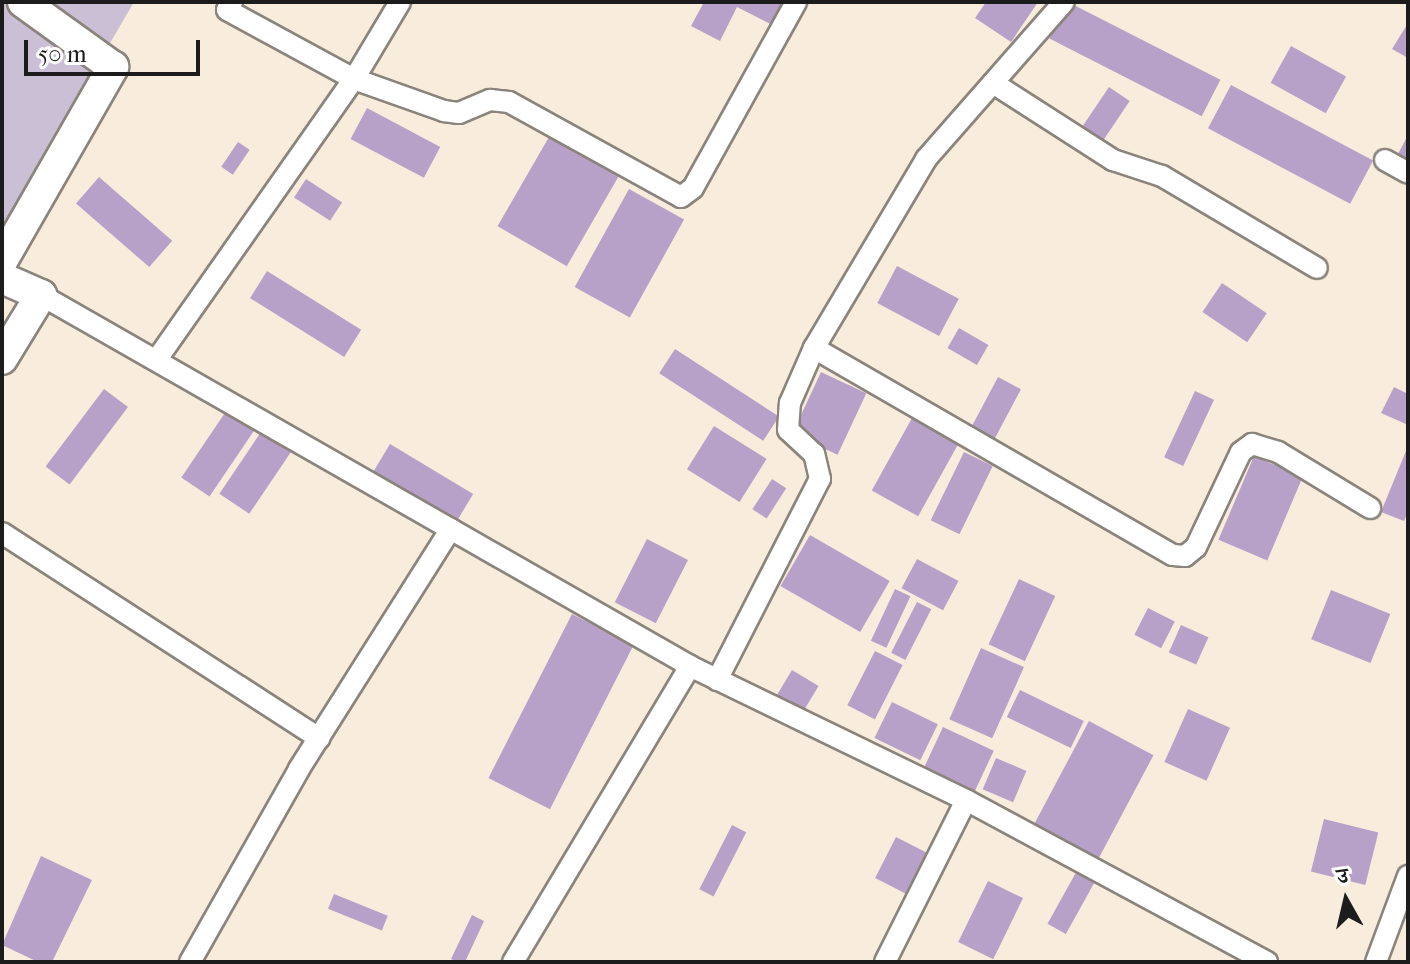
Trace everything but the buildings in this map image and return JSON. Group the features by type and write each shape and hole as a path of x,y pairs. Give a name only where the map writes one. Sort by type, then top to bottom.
{"street":[{"path":"2,261 113,67 23,2"},
{"path":"232,2 227,10 354,79 444,111 459,113 490,100 509,102 681,197 693,188 796,2"},
{"path":"157,359 354,79 400,2"},
{"path":"717,680 820,479 814,454 788,430 790,403 814,348 926,159 1064,2"},
{"path":"993,83 1113,160 1162,176 1317,268"},
{"path":"1385,160 1408,173"},
{"path":"2,278 41,295 157,359 690,666 966,800 1267,962"},
{"path":"2,359 41,295"},
{"path":"814,348 1173,555 1185,556 1196,547 1241,452 1252,444 1278,452 1370,508"},
{"path":"190,962 319,738 451,529"},
{"path":"2,533 319,738"},
{"path":"513,962 690,666"},
{"path":"885,962 966,800"},
{"path":"1376,962 1408,876"}],"shaded area":[{"path":"2,2 134,2 2,228"}]}
